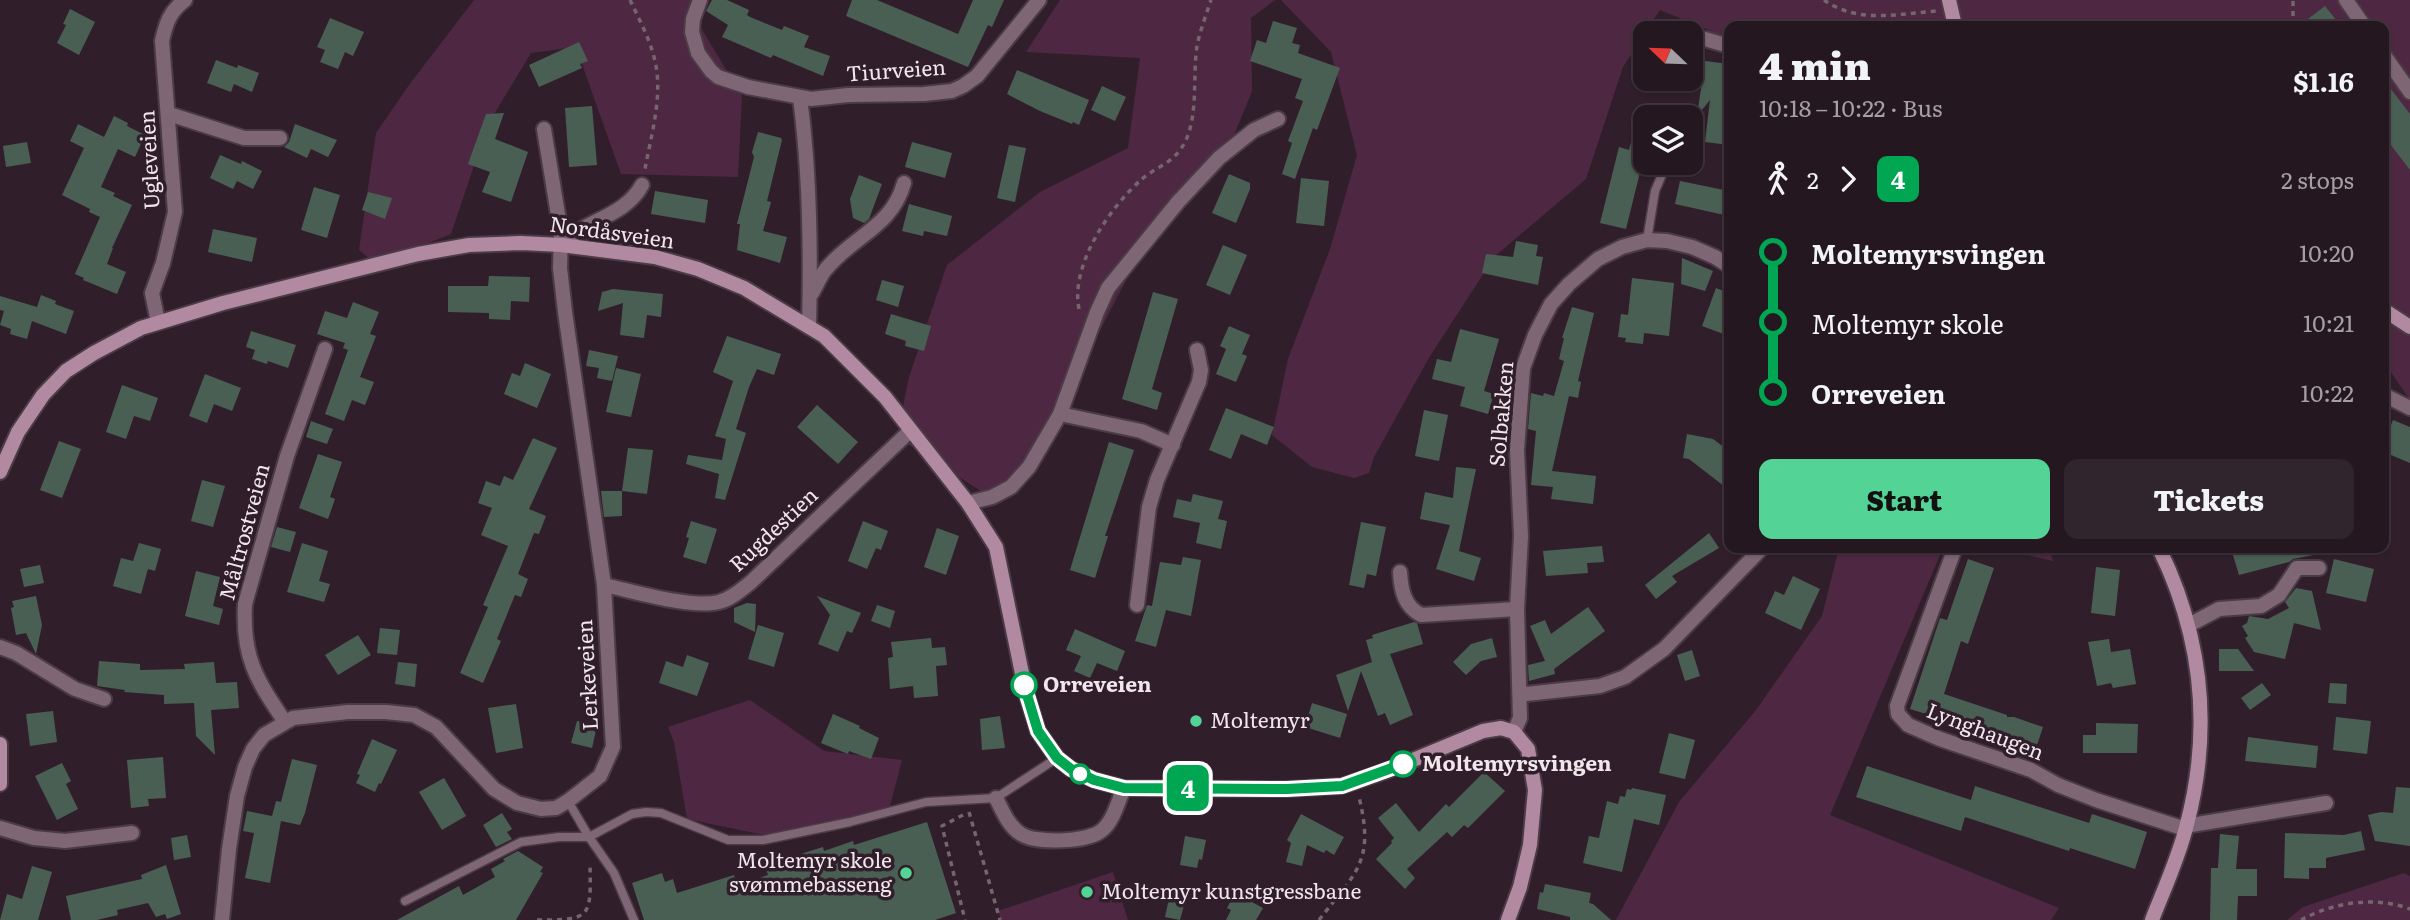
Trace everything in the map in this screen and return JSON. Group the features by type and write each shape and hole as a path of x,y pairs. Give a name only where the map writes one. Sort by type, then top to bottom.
{"main road":[{"name":"Nordåsveien","path":"0,472 24,423 43,395 66,371 94,353 158,322 418,254 469,245 561,245 655,257 698,269 744,288 824,336 885,397 968,503 996,547 1026,693 1038,731 1057,758"},
{"path":"2389,312 2410,327"},
{"path":"2152,920 2187,826 2202,733 2199,689 2189,625 2185,608 2161,553"},
{"path":"1057,758 1071,769 1094,780 1124,788 1287,789 1342,786 1389,770 1483,731 1501,728 1514,732 1528,749 1535,790 1530,845 1520,887 1508,920"},
{"path":"0,744 0,784"}],"street":[{"name":"Ugleveien","path":"158,322 152,293 176,212 162,41 167,20 185,0"},
{"name":"Tiurveien","path":"700,0 692,32 698,53 711,71 718,77 748,87 800,98 923,94 963,86 977,76 1039,0"},
{"path":"2346,0 2361,21"},
{"path":"1704,39 1724,45"},
{"path":"2389,62 2410,92"},
{"path":"800,98 805,165 809,327"},
{"path":"169,114 244,138 280,138"},
{"path":"968,503 992,497 1011,487 1029,467 1060,414 1108,288 1178,202 1219,158 1254,130 1278,119"},
{"name":"Lerkeveien","path":"222,920 233,822 245,767 253,749 264,735 293,718 348,712 414,715 436,727 494,789 517,803 541,809 556,808 568,802 600,776 613,747 604,585 565,312 561,233 544,129"},
{"path":"810,297 825,270 888,216 899,200 904,183"},
{"path":"561,245 578,230 615,212 636,195 642,185"},
{"name":"Solbakken","path":"1514,732 1520,718 1517,609 1521,536 1517,450 1524,368 1535,335 1551,304 1569,284 1598,259 1622,247 1647,240 1667,241 1692,247 1724,263"},
{"name":"Måltrostveien","path":"285,722 259,682 248,655 244,628 245,604 288,456 325,349"},
{"path":"1137,605 1149,507 1157,480 1199,382 1201,370 1197,350"},
{"path":"2389,398 2410,408"},
{"path":"1060,414 1141,431 1173,445"},
{"name":"Rugdestien","path":"604,585 700,605 719,602 733,596 910,431"},
{"path":"1520,692 1525,694 1600,686 1625,677 1664,649 1757,553"},
{"name":"Lynghaugen","path":"1953,553 1897,706 1898,714 1908,725 1918,730 2031,770 2058,785 2096,800 2179,827 2187,826"},
{"path":"2189,625 2219,609 2261,606 2279,595 2297,568 2319,568"},
{"path":"1401,572 1401,587 1407,603 1421,615 1517,609"},
{"path":"0,647 16,653 75,689 104,699"},
{"path":"996,798 1020,834 1036,840 1085,838 1101,832 1108,824 1124,788"},
{"path":"2187,826 2326,803"},
{"path":"0,828 34,838 65,841 132,833"}],"lane":[{"path":"1647,240 1655,191 1662,175"},
{"path":"405,901 521,842 559,837 591,841 632,814 662,813 727,840 763,840 850,822 926,802 996,798 1057,758"},
{"path":"568,802 614,873 634,920"}],"path":[{"path":"631,0 649,43 657,78 656,105 642,185"},
{"path":"1079,310 1077,299 1083,263 1108,215 1143,178 1181,150 1192,121 1197,45 1211,0"},
{"path":"1824,0 1865,16 1895,17 1951,5"},
{"path":"2293,0 2293,21"},
{"path":"1319,920 1355,874 1363,858 1366,844 1362,810 1354,782"},
{"path":"965,920 942,826 996,798"},
{"path":"970,811 1000,920"},
{"path":"537,920 574,920 581,916 588,904 590,892 591,841"},
{"path":"2301,920 2322,909 2371,901 2410,909"}],"shaded area":[{"path":"474,0 699,0 692,13 742,96 738,177 621,174 576,47 531,53 488,124 451,234 376,264 359,250 376,133"},
{"path":"1060,0 1275,0 1251,18 1252,91 1228,150 1148,238 1095,340 1049,449 987,495 897,437 909,377 947,265 1040,192 1128,148 1140,58 1026,52"},
{"path":"1281,0 2410,0 2410,400 2389,369 2389,21 1724,21 1724,46 1711,31 1703,28 1703,21 1687,21 1660,10 1653,21 1633,21 1633,52 1623,67 1586,179 1495,256 1430,356 1374,457 1369,473 1354,478 1312,467 1272,435 1288,359 1330,249 1357,155 1331,52"},
{"path":"1838,553 1941,553 1830,815 2059,908 2051,920 1616,920 1679,802 1756,710 1822,616"},
{"path":"2019,553 2051,553 2053,561"},
{"path":"750,700 824,751 902,760 890,806 783,839 687,819 674,742 668,727"},
{"name":"Moltemyr kunstgressbane","path":"1113,872 1128,920 1001,920 998,911"},
{"path":"2404,873 2410,876 2410,920 2287,920 2303,907"}],"building":[{"path":"712,0 727,0 749,10 747,15 750,17 782,30 784,26 809,36 804,47 830,56 823,76 722,37 728,25 706,11"},
{"path":"852,0 877,0 958,34 973,0 1004,0 992,27 988,25 968,67 846,16"},
{"path":"2325,6 2337,21 2306,21"},
{"path":"70,9 95,22 79,55 57,43"},
{"path":"330,18 364,32 353,56 345,52 338,69 320,62 325,50 317,47"},
{"path":"1273,21 1297,28 1292,43 1300,45 1298,53 1340,68 1317,130 1313,128 1295,179 1282,174 1292,143 1288,141 1303,101 1295,98 1302,79 1250,61 1257,40 1266,43"},
{"path":"579,42 588,61 580,64 582,68 539,87 529,65"},
{"path":"216,60 259,73 252,92 234,84 231,92 207,83"},
{"path":"1705,61 1724,63 1724,144 1705,142 1710,100 1703,109 1703,105 1699,105 1701,91 1703,91"},
{"path":"1017,70 1089,100 1079,125 1040,111 1007,94"},
{"path":"1102,86 1126,97 1115,121 1091,110"},
{"path":"2389,87 2410,114 2410,170 2389,143"},
{"path":"592,106 597,165 569,167 565,108"},
{"path":"504,113 495,139 528,152 511,202 482,192 490,172 468,164 486,114"},
{"path":"114,116 145,135 135,157 118,149 101,187 132,205 107,264 126,272 117,294 75,274 100,217 62,195 84,148 70,141 78,124 104,137"},
{"path":"295,124 337,140 328,157 311,149 307,158 284,147 289,142"},
{"path":"758,132 782,140 767,201 771,202 763,231 787,237 780,263 737,250 740,224 737,224"},
{"path":"1633,135 1633,175 1639,175 1626,229 1600,223 1619,147 1629,150"},
{"path":"27,142 31,163 6,167 3,146"},
{"path":"912,142 952,153 945,178 905,167"},
{"path":"1009,145 1026,148 1015,202 997,198"},
{"path":"220,155 241,164 242,161 262,171 253,189 237,181 233,189 210,178"},
{"path":"1229,174 1250,183 1236,223 1212,213"},
{"path":"859,175 882,184 869,219 864,223 853,218 850,199"},
{"path":"1301,178 1329,181 1324,226 1296,223"},
{"path":"1680,181 1724,190 1724,215 1675,204"},
{"path":"314,187 340,195 327,238 301,230"},
{"path":"655,191 708,200 705,223 651,214"},
{"path":"368,192 392,198 385,219 362,210"},
{"path":"909,204 952,216 947,236 924,231 923,236 902,231"},
{"path":"213,229 257,238 252,262 208,252"},
{"path":"1516,241 1538,245 1536,256 1543,257 1538,285 1482,273 1486,254 1513,257"},
{"path":"1223,245 1247,255 1230,295 1206,285"},
{"path":"1682,258 1713,271 1705,291 1681,284"},
{"path":"489,276 530,277 529,302 511,301 510,320 489,319 489,313 448,312 448,286 488,286"},
{"path":"1632,278 1674,283 1669,336 1644,333 1643,344 1625,342 1626,338 1618,337 1621,314 1628,315"},
{"path":"882,280 904,286 898,307 876,300"},
{"path":"1716,288 1724,291 1724,334 1702,326"},
{"path":"613,289 663,294 661,317 647,315 644,338 620,335 623,303 598,311 602,292"},
{"path":"1153,292 1178,299 1152,389 1162,393 1157,410 1122,399"},
{"path":"41,295 74,311 66,334 32,321 27,339 10,334 11,329 0,325 4,311 0,310 0,296 37,307"},
{"path":"353,302 379,312 370,334 376,336 360,377 374,382 365,405 352,400 344,421 325,414 348,350 343,348 345,343 317,334 325,311 347,318"},
{"path":"1572,307 1594,313 1578,381 1581,382 1578,398 1569,396 1552,471 1596,476 1593,504 1551,499 1553,487 1531,485 1536,431 1528,429 1531,393 1554,396 1564,361 1559,359 1562,338"},
{"path":"891,314 931,326 924,351 905,346 906,341 885,334"},
{"path":"1229,326 1250,335 1242,354 1247,356 1236,382 1216,374 1226,349 1220,346"},
{"path":"1460,329 1499,339 1484,391 1494,394 1488,414 1460,406 1465,387 1432,379 1437,359 1451,362"},
{"path":"251,331 296,345 288,368 252,359 255,350 246,347"},
{"path":"727,336 781,354 774,375 757,369 749,387 736,429 746,433 725,500 715,498 719,474 686,464 688,455 722,460 726,439 715,436 733,381 713,372"},
{"path":"589,350 618,356 612,381 597,378 599,368 586,366"},
{"path":"525,363 551,374 537,408 504,394 512,373 520,376"},
{"path":"616,368 641,374 631,417 606,412"},
{"path":"205,374 241,388 232,411 214,404 207,423 189,416"},
{"path":"122,385 158,398 150,421 134,416 126,439 106,432"},
{"path":"817,405 858,442 838,464 797,427"},
{"path":"1226,408 1274,427 1267,445 1241,434 1231,459 1209,450"},
{"path":"1424,410 1448,415 1439,461 1415,456"},
{"path":"2393,420 2410,427 2410,463 2389,454 2389,430"},
{"path":"311,421 333,429 327,444 306,437"},
{"path":"1687,434 1713,439 1724,447 1724,486 1689,459 1683,458"},
{"path":"533,438 557,448 529,509 546,516 539,534 534,533 518,574 528,579 521,597 515,595 497,639 501,641 483,683 460,673 488,607 483,605 508,546 481,535 492,508 478,503 486,481 500,486 504,476 513,480"},
{"path":"59,441 81,449 62,498 40,490"},
{"path":"1109,442 1134,450 1105,536 1108,536 1095,578 1070,570"},
{"path":"628,448 653,450 647,494 622,491"},
{"path":"318,454 342,462 330,497 335,499 328,519 299,508"},
{"path":"1456,467 1476,469 1459,551 1481,558 1474,581 1436,569 1450,525 1420,519 1425,492 1453,498"},
{"path":"202,480 225,486 213,527 191,521"},
{"path":"601,491 622,491 622,516 604,517"},
{"path":"1193,494 1223,501 1218,519 1227,521 1221,549 1196,543 1200,523 1173,517 1177,499 1191,502"},
{"path":"691,521 717,529 706,564 683,557"},
{"path":"863,521 888,531 881,550 876,548 867,569 848,561"},
{"path":"1361,522 1386,527 1376,576 1367,574 1364,588 1349,585"},
{"path":"277,527 296,532 290,552 271,547"},
{"path":"937,528 959,536 946,575 924,567"},
{"path":"1709,533 1719,548 1672,576 1677,582 1656,599 1645,585"},
{"path":"139,543 161,549 155,571 148,569 141,594 113,586 121,558 133,561"},
{"path":"302,543 328,551 319,581 330,584 324,602 287,592"},
{"path":"1602,546 1604,562 1587,563 1588,573 1546,576 1543,551"},
{"path":"2241,553 2324,553 2239,575 2233,555"},
{"path":"1183,557 1201,560 1191,616 1166,610 1156,647 1135,641 1147,605 1152,606 1160,562 1181,565"},
{"path":"1968,559 1994,568 1968,644 1961,641 1944,694 2043,727 2036,748 1937,714 1936,717 1910,709 1940,618 1947,620"},
{"path":"2334,559 2374,569 2366,602 2326,593"},
{"path":"40,565 44,583 24,587 20,569"},
{"path":"2096,567 2120,570 2115,616 2091,613"},
{"path":"196,571 220,577 213,606 223,609 219,625 185,616"},
{"path":"1793,576 1820,589 1801,630 1765,613 1775,591 1784,595"},
{"path":"2296,588 2312,591 2321,630 2294,623 2285,659 2254,652 2245,638 2248,636 2242,626 2247,623 2249,616 2268,619 2289,608 2285,602"},
{"path":"36,596 42,625 36,654 26,633 16,635 11,608 14,607 12,601"},
{"path":"817,596 861,613 852,633 847,631 838,652 818,644 830,615"},
{"path":"747,603 756,604 755,632 734,622 734,608"},
{"path":"877,605 895,611 890,628 871,621"},
{"path":"1588,607 1605,631 1554,669 1555,674 1529,681 1528,665 1545,661 1530,626 1545,620 1551,634"},
{"path":"1417,623 1423,644 1390,654 1413,715 1390,725 1385,713 1378,716 1361,671 1348,711 1336,675 1372,662 1366,640 1373,638 1372,635"},
{"path":"758,625 784,633 774,667 748,659"},
{"path":"380,628 400,630 397,655 377,653"},
{"path":"1075,629 1125,651 1117,671 1097,663 1090,678 1074,671 1081,656 1066,650"},
{"path":"358,635 371,655 338,675 325,655"},
{"path":"931,638 932,648 945,647 947,665 936,666 938,696 914,698 913,686 890,689 888,658 893,657 891,642"},
{"path":"1492,638 1497,657 1481,661 1466,675 1453,662 1471,644"},
{"path":"2109,639 2111,652 2130,649 2136,684 2113,688 2111,683 2097,686 2088,642"},
{"path":"2219,649 2238,649 2254,671 2219,671"},
{"path":"1692,650 1700,676 1685,681 1677,655"},
{"path":"687,655 709,663 697,696 659,683 666,661 683,667"},
{"path":"99,661 140,664 140,670 185,669 184,664 214,662 216,683 237,682 239,708 211,710 215,755 196,736 194,703 164,704 164,695 124,692 125,690 97,686"},
{"path":"398,662 417,664 415,687 395,684"},
{"path":"2262,683 2271,695 2250,710 2241,698"},
{"path":"2330,683 2347,684 2346,704 2328,703"},
{"path":"1312,703 1347,714 1340,738 1305,727"},
{"path":"516,704 523,748 496,753 488,708"},
{"path":"53,711 57,742 30,746 26,714"},
{"path":"833,714 879,738 871,759 849,751 848,754 821,743"},
{"path":"1000,716 1005,748 982,750 980,719"},
{"path":"2336,717 2371,721 2367,754 2333,750"},
{"path":"577,721 597,726 592,748 571,743"},
{"path":"2096,723 2138,724 2137,753 2083,753 2083,735 2096,735"},
{"path":"1669,733 1695,740 1685,779 1659,773"},
{"path":"2248,737 2318,746 2316,768 2245,761"},
{"path":"372,739 397,750 375,792 356,783 360,775 357,774"},
{"path":"163,757 166,798 148,799 149,806 131,808 127,760"},
{"path":"292,759 317,765 305,813 300,825 281,821 270,883 245,878 254,833 243,831 247,811 272,816 276,801 281,802"},
{"path":"62,763 71,781 66,784 78,809 57,820 35,776"},
{"path":"1867,766 1971,800 1975,786 2089,823 2092,814 2147,832 2135,869 1965,817 1961,831 1856,797"},
{"path":"1484,772 1505,791 1468,828 1464,825 1452,837 1447,832 1407,869 1415,878 1405,889 1376,859 1394,838 1378,818 1396,803 1419,832 1446,804 1449,807"},
{"path":"444,778 466,816 442,830 419,792"},
{"path":"2396,787 2410,788 2410,846 2375,841 2368,815 2393,813"},
{"path":"1627,789 1666,795 1659,825 1634,819 1622,872 1583,863 1589,836 1599,838 1607,801 1618,804 1620,796 1625,797"},
{"path":"502,813 512,829 507,832 512,839 496,847 483,825"},
{"path":"1301,814 1344,837 1334,855 1307,845 1302,866 1286,862 1291,843 1287,840"},
{"path":"927,822 956,913 935,920 644,920 632,883 662,873 665,882 673,879 677,893 734,875 737,885 768,875 765,865 823,847 824,851 853,841 854,845"},
{"path":"2361,831 2365,850 2326,858 2326,868 2309,868 2309,879 2284,878 2285,833 2344,835"},
{"path":"2220,834 2239,836 2236,869 2257,869 2257,896 2238,896 2237,920 2210,920 2211,868 2218,868"},
{"path":"187,835 191,857 174,860 171,838"},
{"path":"1185,836 1206,840 1202,860 1199,859 1197,868 1180,865"},
{"path":"518,851 543,867 540,872 543,873 516,920 397,920 459,886 463,895 495,877 491,869"},
{"path":"166,865 181,914 167,919 165,914 156,917 148,903 117,910 118,915 97,920 71,920 66,896 142,879 141,875"},
{"path":"32,866 52,872 38,920 0,920 7,894 22,899"},
{"path":"1545,884 1591,893 1589,903 1611,920 1570,920 1570,917 1537,909 1540,892 1543,893"},
{"path":"1235,893 1263,908 1256,920 1226,920 1231,910 1227,908"},
{"path":"1170,894 1186,898 1180,920 1165,917"}],"bus line":[{"name":"4","path":"1024,685 1038,731 1057,758 1071,769 1094,780 1124,788 1287,789 1342,786 1403,764"}],"place":[{"name":"Orreveien","path":"1024,685"},
{"name":"Moltemyr","path":"1196,721"},
{"name":"Moltemyrsvingen","path":"1403,764"},
{"name":"Moltemyr skole svømmebasseng","path":"906,873"},
{"name":"Moltemyr kunstgressbane","path":"1087,892"}]}
